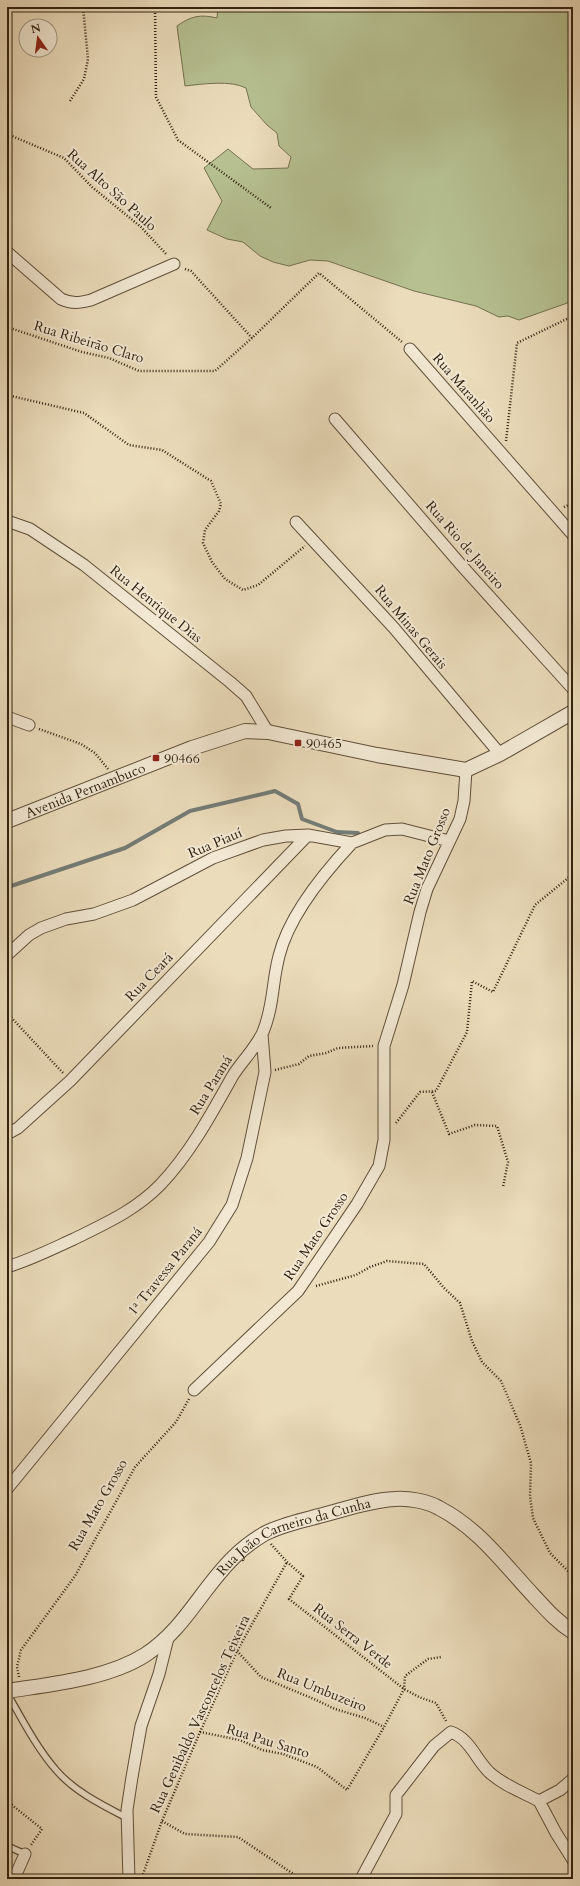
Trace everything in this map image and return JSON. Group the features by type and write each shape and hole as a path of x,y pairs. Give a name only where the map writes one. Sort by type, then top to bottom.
{"street":[{"path":"7,252 61,299 69,303 79,303 91,300 174,264"},
{"name":"Rua Maranhão","path":"410,349 573,535"},
{"name":"Rua Rio de Janeiro","path":"335,419 462,566 573,689"},
{"name":"Rua Henrique Dias","path":"7,522 30,529 84,565 230,682 246,696 268,732"},
{"name":"Rua Minas Gerais","path":"296,522 394,628 500,754"},
{"path":"466,770 500,754 573,712"},
{"path":"7,718 29,725"},
{"name":"Avenida Pernambuco","path":"7,821 221,737 245,731 268,732 377,755 466,770"},
{"name":"Rua Mato Grosso","path":"194,1390 298,1291 373,1178 379,1166 384,1140 384,1046 403,985 420,912 427,889 460,819 464,801 466,770"},
{"name":"Rua Piauí","path":"7,955 29,935 41,928 66,919 94,914 133,900 226,853 263,840 286,836 308,836 352,843 386,830 402,829 449,841"},
{"name":"Rua Ceará","path":"7,1134 18,1128 70,1080 308,836"},
{"name":"Rua Paraná","path":"7,1267 29,1260 131,1209 155,1190 182,1158 215,1107 235,1072 262,1034 272,1005 278,957 283,941 318,882 352,843"},
{"name":"1ª Travessa Paraná","path":"7,1489 209,1242 224,1220 232,1205 240,1184 265,1072 262,1034"},
{"name":"Rua João Carneiro da Cunha","path":"7,1692 60,1682 121,1667 144,1656 168,1638 230,1562 264,1534 308,1519 380,1501 396,1499 416,1501 436,1506 460,1520 486,1541 554,1618 573,1632"},
{"path":"129,1879 127,1818 132,1777 141,1726 159,1674 168,1638"},
{"path":"361,1879 396,1814 396,1795 434,1746 451,1732 462,1736 489,1772 505,1784 539,1801 556,1833 573,1860"},
{"path":"539,1801 560,1790 573,1778"},
{"path":"14,1879 25,1854"}],"lane":[{"path":"7,1692 41,1751 57,1772 92,1800 127,1818"},
{"path":"7,1846 25,1854"}],"path":[{"path":"70,101 84,79 88,59 83,7"},
{"path":"155,7 156,97 178,140 271,208"},
{"name":"Rua Alto São Paulo","path":"7,134 64,158 92,187 141,227 174,264"},
{"path":"174,264 191,271 252,338"},
{"name":"Rua Ribeirão Claro","path":"7,327 82,352 110,358 139,371 214,371 252,338 319,273 410,349"},
{"path":"504,457 516,343 573,316"},
{"path":"7,395 84,413 129,445 162,450 212,481 221,504 219,511 205,530 203,543 212,562 225,579 243,590 258,584 312,540"},
{"path":"29,725 81,744 94,752 115,778"},
{"path":"384,1140 420,1092 436,1091 466,1032 472,981 493,992 535,905 573,874"},
{"path":"7,1014 70,1080"},
{"path":"265,1072 299,1064 309,1056 326,1053 338,1048 384,1046"},
{"path":"432,1092 448,1134 476,1126 497,1126 508,1162 503,1187"},
{"path":"298,1291 356,1275 370,1267 387,1261 424,1264 444,1288 460,1303 472,1341 482,1362 501,1381 520,1425 530,1463 530,1496 533,1518 550,1553 573,1576"},
{"name":"Rua Mato Grosso","path":"21,1689 17,1667 21,1650 74,1576 135,1467 176,1422 194,1390"},
{"path":"264,1534 287,1562"},
{"name":"Rua Serra Verde","path":"287,1562 303,1576 289,1599 404,1689 419,1697 436,1703 451,1732"},
{"name":"Rua Genibaldo Vasconcelos Teixeira","path":"141,1879 144,1866 162,1822 200,1732 237,1651 287,1562"},
{"name":"Rua Umbuzeiro","path":"237,1651 261,1677 335,1709 365,1718 384,1727"},
{"path":"384,1727 404,1689 406,1676 428,1659 441,1657"},
{"name":"Rua Pau Santo","path":"200,1732 240,1740 262,1750 283,1754 317,1767 347,1790 384,1727"},
{"path":"7,1801 42,1829 25,1854"},
{"path":"162,1822 185,1834 238,1837 301,1879"}],"green space":[{"path":"218,7 573,7 573,301 519,320 508,316 499,317 476,306 414,291 328,261 310,260 289,266 273,262 260,256 243,242 227,239 207,230 222,201 204,168 228,149 253,169 288,168 291,157 279,146 277,133 267,125 251,107 246,88 225,83 185,86 177,26 191,18 201,16 217,18"}],"waterway":[{"path":"11,886 125,848 190,811 275,791 298,804 302,819 337,832 358,833"}],"place":[{"name":"90465","path":"298,743"},
{"name":"90466","path":"156,758"}]}
